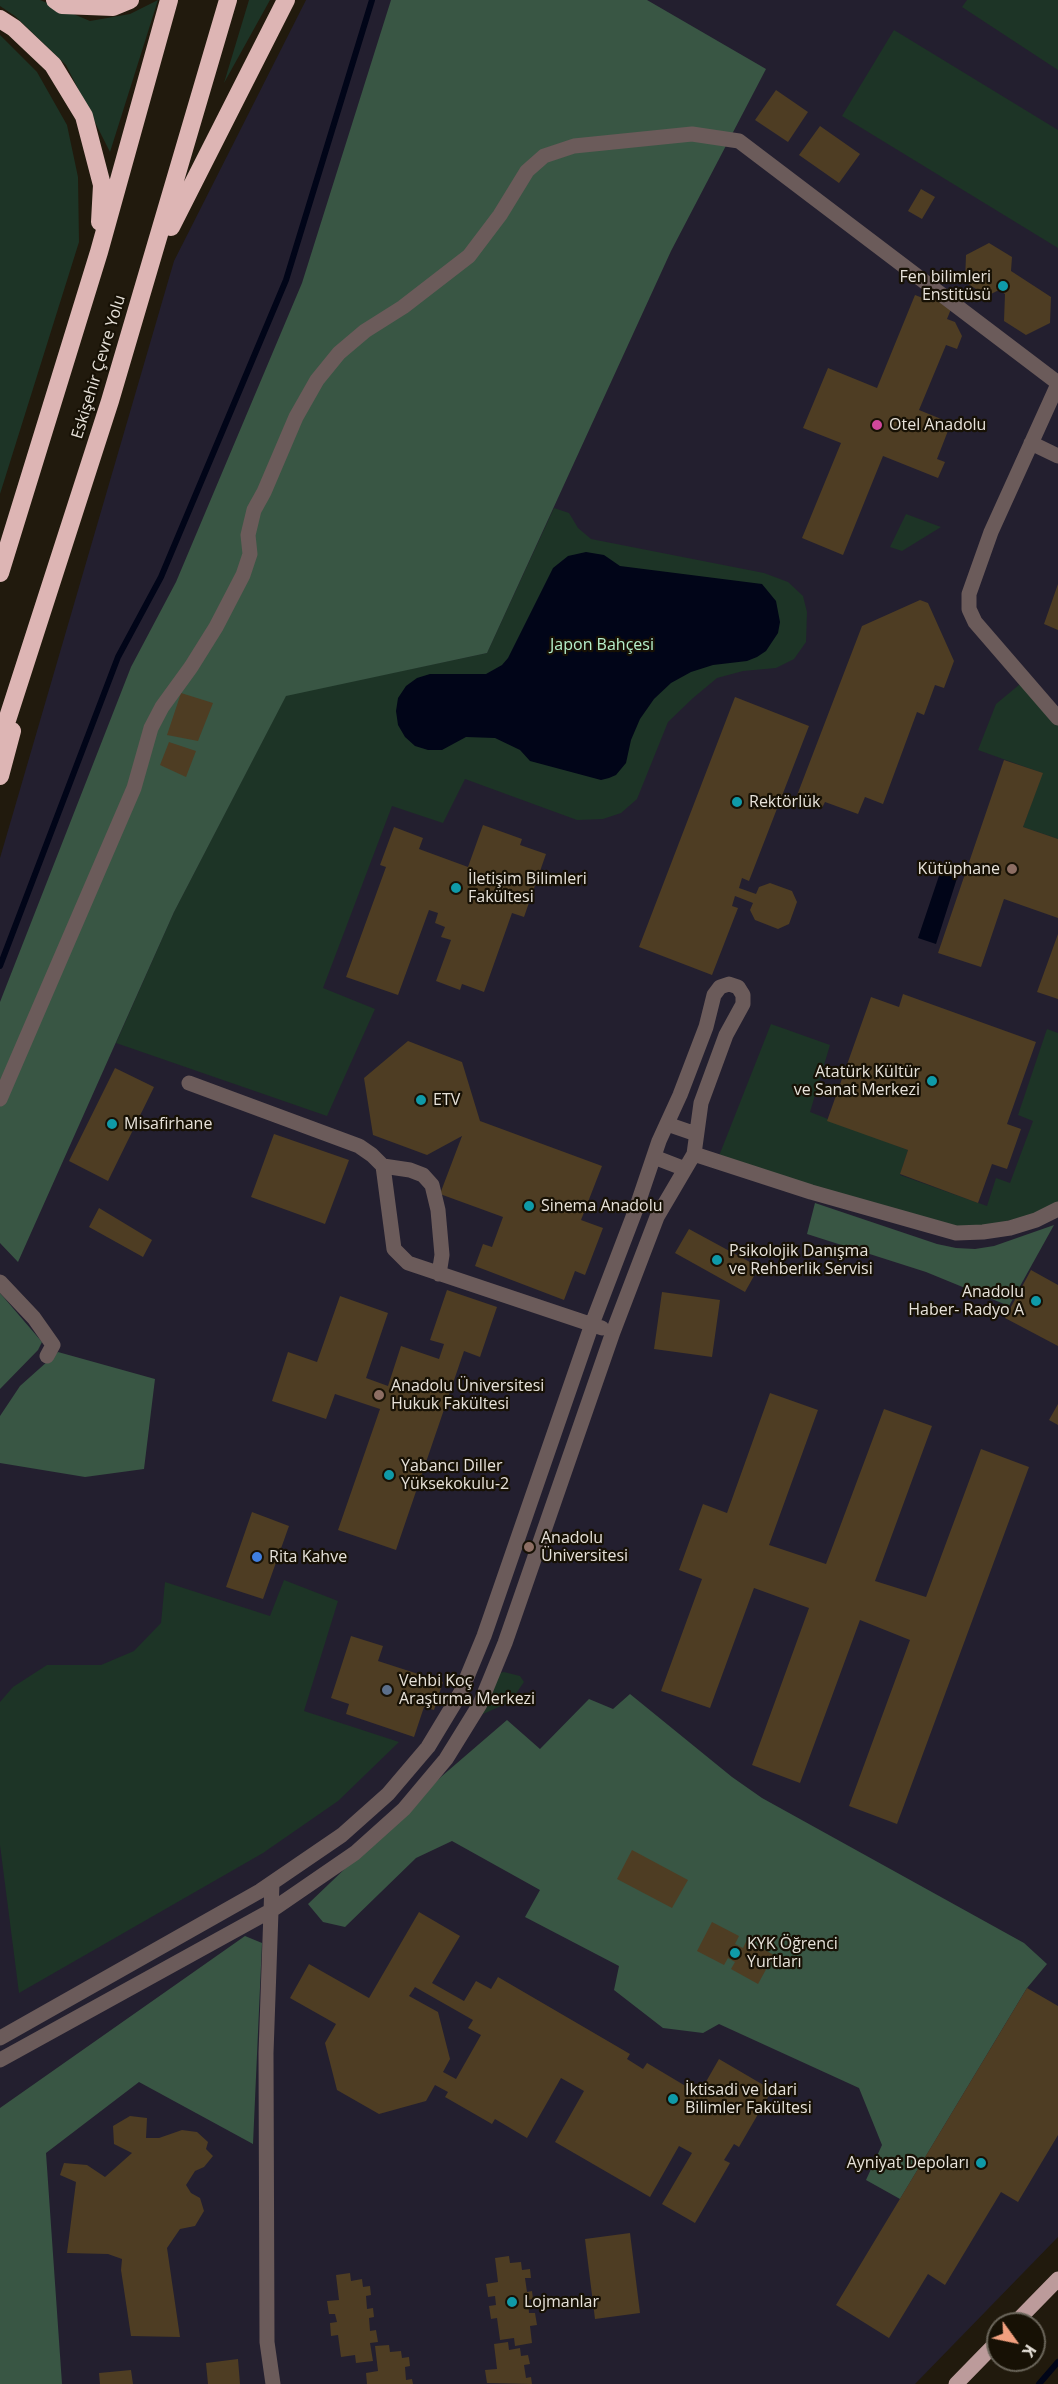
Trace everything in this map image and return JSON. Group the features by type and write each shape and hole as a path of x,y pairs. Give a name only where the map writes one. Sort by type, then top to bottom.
{"highway":[{"path":"55,0 62,5 113,7 130,0"},
{"name":"Eskişehir Çevre Yolu","path":"0,573 99,252 170,0"},
{"name":"Eskişehir Çevre Yolu","path":"0,742 151,266 228,0"},
{"path":"151,266 286,0"},
{"path":"0,19 14,28 53,65 84,116 102,185 99,252"},
{"path":"0,776 47,597"}],"main road":[{"path":"1026,2312 1058,2279"},
{"path":"956,2384 986,2353"}],"street":[{"path":"0,1099 134,788 151,728 162,706 191,667 216,627 243,575 250,554 248,534 254,510 296,417 317,380 339,353 365,331 403,307 469,256 500,215 527,171 544,156 574,146 692,134 739,141 1058,383 991,532 969,594 969,609 975,622 1058,718"},
{"path":"1031,443 1058,456"},
{"path":"0,2038 272,1883 342,1835 388,1794 428,1747 460,1694 484,1636 592,1324 654,1157 706,1027 714,994 720,987 729,984 738,987 743,995 743,1004 726,1035 701,1103 694,1154 657,1217 613,1332 505,1643 480,1704 446,1759 404,1809 355,1853 272,1910 0,2060"},
{"path":"189,1083 359,1146 383,1166 410,1170 423,1175 432,1185 438,1210 442,1255 439,1274"},
{"path":"667,1124 696,1134"},
{"path":"694,1154 811,1192 956,1233 1010,1228 1058,1209"},
{"path":"654,1157 685,1168"},
{"path":"383,1166 394,1249 408,1263 613,1332"},
{"path":"0,1282 34,1318 53,1345 47,1356"},
{"path":"272,1883 266,2054 267,2342 273,2384"}],"shaded area":[{"name":"Anadolu Üniversitesi","path":"306,0 1058,0 1058,2237 915,2384 0,2384 0,858 174,261"}],"green space":[{"path":"0,0 40,0 90,21 130,14 158,0 110,152 66,65 15,16 0,6"},
{"path":"249,0 270,0 224,83"},
{"path":"391,0 647,0 766,69 671,251 487,653 286,696 174,912 18,1262 0,1243 0,1002 131,667 176,582 302,283"},
{"path":"967,0 1058,0 1058,70 962,7"},
{"path":"894,30 1058,130 1058,248 842,116"},
{"path":"0,35 37,72 67,125 78,177 79,242 0,494"},
{"name":"Japon Bahçesi","path":"554,508 569,513 578,528 591,539 764,573 788,582 803,596 807,612 806,642 794,659 776,668 743,671 717,678 693,698 668,722 637,799 621,813 603,819 577,820 465,779 443,823 392,806 323,988 375,1009 327,1116 116,1043 174,912 286,695 487,653"},
{"path":"906,514 941,527 902,551 890,547"},
{"path":"1025,680 1058,718 1058,839 1023,827 1042,773 978,750 996,704"},
{"path":"771,1024 830,1045 810,1112 908,1150 900,1175 987,1206 996,1178 1010,1183 1033,1121 1018,1115 1047,1029 1058,1033 1058,1209 956,1233 717,1161"},
{"path":"815,1203 937,1244 956,1248 975,1249 994,1246 1054,1225 1009,1306 926,1272 807,1234"},
{"path":"0,1293 42,1342 38,1350 0,1389"},
{"path":"58,1352 155,1379 144,1469 85,1477 0,1463 0,1416 20,1386"},
{"path":"284,1580 338,1601 304,1711 399,1742 338,1801 263,1853 19,1993 0,1845 0,1702 13,1687 47,1665 101,1665 134,1651 161,1623 165,1582 270,1616"},
{"path":"499,1673 520,1676 524,1682 510,1702 483,1714 481,1712"},
{"path":"630,1694 732,1777 762,1798 1024,1943 1047,1964 1027,1988 900,2199 866,2180 882,2145 859,2088 719,2024 703,2033 663,2028 614,1990 619,1966 525,1917 540,1890 452,1841 416,1858 345,1927 323,1922 308,1904 442,1776 507,1720 540,1749 589,1699 613,1709"},
{"path":"245,1936 262,1943 253,2144 139,2082 46,2153 62,2384 0,2384 0,2108"}],"water":[{"path":"586,552 604,555 620,566 762,584 776,601 780,622 778,633 766,651 757,657 747,661 713,665 691,672 671,683 654,699 640,719 631,740 626,763 616,775 609,778 601,780 530,761 520,750 495,738 466,737 442,750 428,750 415,746 405,737 398,725 396,711 398,698 406,686 417,678 430,674 486,674 502,665 508,658 553,568 568,556"},
{"path":"942,867 959,872 936,944 918,938"}],"building":[{"path":"776,90 808,112 788,142 755,120"},
{"path":"820,126 860,154 839,183 799,155"},
{"path":"921,189 935,197 922,219 908,211"},
{"name":"Fen bilimleri Enstitüsü","path":"989,243 1012,257 1011,271 1051,297 1050,323 1026,335 1004,321 1005,294 999,290 987,296 965,282 966,255"},
{"name":"Otel Anadolu","path":"915,295 933,302 935,297 953,304 947,319 955,322 962,336 957,349 946,345 919,410 951,423 937,459 945,462 938,478 883,456 843,555 802,538 841,443 803,428 828,368 877,388"},
{"path":"1058,584 1058,630 1044,624"},
{"path":"920,600 928,603 954,661 944,688 935,685 924,715 917,712 883,804 865,797 858,814 825,802 822,808 796,798 862,626"},
{"path":"181,693 213,703 198,741 167,735"},
{"name":"Rektörlük","path":"735,697 809,726 749,881 742,878 739,888 756,894 759,887 770,883 792,891 797,902 789,924 778,929 755,920 750,910 753,903 735,896 732,906 738,908 712,975 639,947"},
{"path":"169,742 196,751 186,777 160,765"},
{"name":"Kütüphane","path":"1004,760 1043,773 1023,827 1058,839 1058,918 1004,899 981,967 938,953"},
{"name":"İletişim Bilimleri Fakültesi","path":"483,825 522,839 520,845 546,854 524,917 512,913 484,992 462,984 460,990 436,981 451,940 441,937 445,927 435,923 438,913 429,910 398,995 346,977 386,867 380,865 394,827 423,838 419,849 468,867"},
{"path":"1058,934 1058,999 1037,992"},
{"name":"Atatürk Kültür ve Sanat Merkezi","path":"903,994 1036,1042 1007,1124 1021,1129 1007,1169 992,1164 978,1203 900,1174 908,1150 827,1121 871,997 899,1007"},
{"name":"Sinema Anadolu","path":"408,1041 462,1062 480,1121 602,1166 581,1220 603,1228 585,1275 575,1271 564,1300 475,1266 483,1244 492,1247 503,1217 440,1194 462,1136 427,1155 373,1135 364,1078"},
{"name":"Misafirhane","path":"115,1068 154,1087 108,1181 69,1161"},
{"path":"274,1134 349,1160 325,1224 251,1197"},
{"path":"99,1208 152,1240 143,1257 89,1227"},
{"name":"Psikolojik Danışma ve Rehberlik Servisi","path":"689,1229 759,1267 745,1292 675,1253"},
{"name":"Anadolu Haber- Radyo A","path":"1031,1270 1058,1285 1058,1346 1005,1318"},
{"name":"Yabancı Diller Yüksekokulu-2","path":"447,1290 497,1307 480,1357 464,1351 396,1550 338,1530 380,1409 335,1394 326,1419 272,1401 288,1352 317,1362 340,1296 388,1313 366,1378 388,1386 401,1346 439,1359 444,1344 430,1340"},
{"path":"662,1292 720,1300 712,1357 654,1349"},
{"path":"770,1393 818,1410 769,1545 826,1564 884,1409 932,1426 875,1581 926,1597 981,1449 1029,1467 897,1824 849,1806 910,1640 860,1620 800,1783 752,1765 809,1608 754,1588 710,1708 661,1691 702,1579 679,1570 703,1504 727,1513"},
{"path":"1058,1404 1058,1425 1049,1420"},
{"path":"252,1512 289,1526 263,1599 226,1587"},
{"name":"Vehbi Koç Araştırma Merkezi","path":"351,1636 383,1646 378,1661 443,1682 434,1710 424,1707 414,1737 346,1714 349,1704 331,1698"},
{"path":"632,1850 688,1880 672,1908 617,1879"},
{"name":"İktisadi ve İdari Bilimler Fakültesi","path":"419,1912 460,1936 432,1983 464,2001 476,1981 491,1989 498,1977 630,2054 627,2059 643,2069 647,2063 699,2094 719,2059 772,2090 739,2147 734,2144 724,2160 730,2163 695,2223 662,2204 692,2153 679,2146 650,2197 555,2142 584,2091 561,2078 527,2138 495,2119 492,2124 445,2097 448,2092 435,2085 426,2101 379,2114 337,2090 325,2043 336,2024 290,1998 309,1964 369,1998","holes":["415,1987 473,2020 468,2028 481,2035 456,2079 443,2072 450,2059 438,2012 409,1996"]},
{"name":"KYK Öğrenci Yurtları","path":"712,1922 739,1936 735,1944 743,1948 747,1940 774,1955 758,1984 731,1969 735,1962 728,1958 724,1965 697,1951"},
{"name":"Ayniyat Depoları","path":"1027,1988 1058,2006 1058,2135 1018,2202 1001,2192 945,2285 928,2274 889,2338 836,2305"},
{"path":"130,2116 147,2118 146,2138 159,2138 182,2130 197,2132 208,2142 206,2149 213,2156 204,2167 195,2171 186,2185 191,2193 200,2198 204,2211 195,2226 180,2229 167,2248 180,2337 131,2336 121,2270 122,2259 108,2254 67,2253 76,2182 60,2175 64,2163 87,2165 105,2177 132,2153 114,2144 113,2126"},
{"path":"630,2233 640,2313 595,2319 585,2239"},
{"name":"Lojmanlar","path":"509,2256 510,2263 521,2262 522,2270 530,2269 531,2278 525,2278 527,2292 532,2291 533,2299 528,2300 529,2313 535,2313 537,2325 530,2326 532,2343 515,2346 514,2338 500,2340 497,2318 491,2319 489,2306 496,2305 495,2296 488,2297 486,2284 498,2282 495,2258"},
{"path":"350,2273 351,2281 362,2279 363,2287 370,2286 371,2295 366,2296 367,2309 373,2308 374,2317 369,2318 370,2331 376,2330 378,2342 370,2343 373,2361 356,2363 355,2355 341,2357 338,2335 331,2336 330,2323 337,2322 335,2314 329,2314 327,2301 339,2300 336,2275"},
{"name":"Lojmanlar","path":"508,2342 509,2350 520,2348 521,2356 528,2355 530,2364 524,2365 526,2378 531,2377 532,2384 487,2383 485,2370 497,2369 494,2344"},
{"path":"389,2345 390,2352 401,2351 402,2358 409,2357 410,2366 405,2367 406,2380 412,2379 413,2384 367,2384 366,2373 378,2371 375,2346"},
{"path":"238,2359 240,2384 208,2384 206,2363"},
{"path":"131,2370 133,2384 100,2384 99,2373"}],"waterway":[{"path":"0,966 118,657 161,577 286,280 372,0"},
{"path":"1039,2384 1058,2362"}],"place":[{"name":"Fen bilimleri Enstitüsü","path":"1003,286"},
{"name":"Otel Anadolu","path":"877,425"},
{"name":"Rektörlük","path":"737,802"},
{"name":"Kütüphane","path":"1012,869"},
{"name":"İletişim Bilimleri Fakültesi","path":"456,888"},
{"name":"Atatürk Kültür ve Sanat Merkezi","path":"932,1081"},
{"name":"ETV","path":"421,1100"},
{"name":"Misafirhane","path":"112,1124"},
{"name":"Sinema Anadolu","path":"529,1206"},
{"name":"Psikolojik Danışma ve Rehberlik Servisi","path":"717,1260"},
{"name":"Anadolu Haber- Radyo A","path":"1036,1301"},
{"name":"Anadolu Üniversitesi Hukuk Fakültesi","path":"379,1395"},
{"name":"Yabancı Diller Yüksekokulu-2","path":"389,1475"},
{"name":"Anadolu Üniversitesi","path":"529,1547"},
{"name":"Rita Kahve","path":"257,1557"},
{"name":"Vehbi Koç Araştırma Merkezi","path":"387,1690"},
{"name":"KYK Öğrenci Yurtları","path":"735,1953"},
{"name":"İktisadi ve İdari Bilimler Fakültesi","path":"673,2099"},
{"name":"Ayniyat Depoları","path":"981,2163"},
{"name":"Lojmanlar","path":"512,2302"}]}
